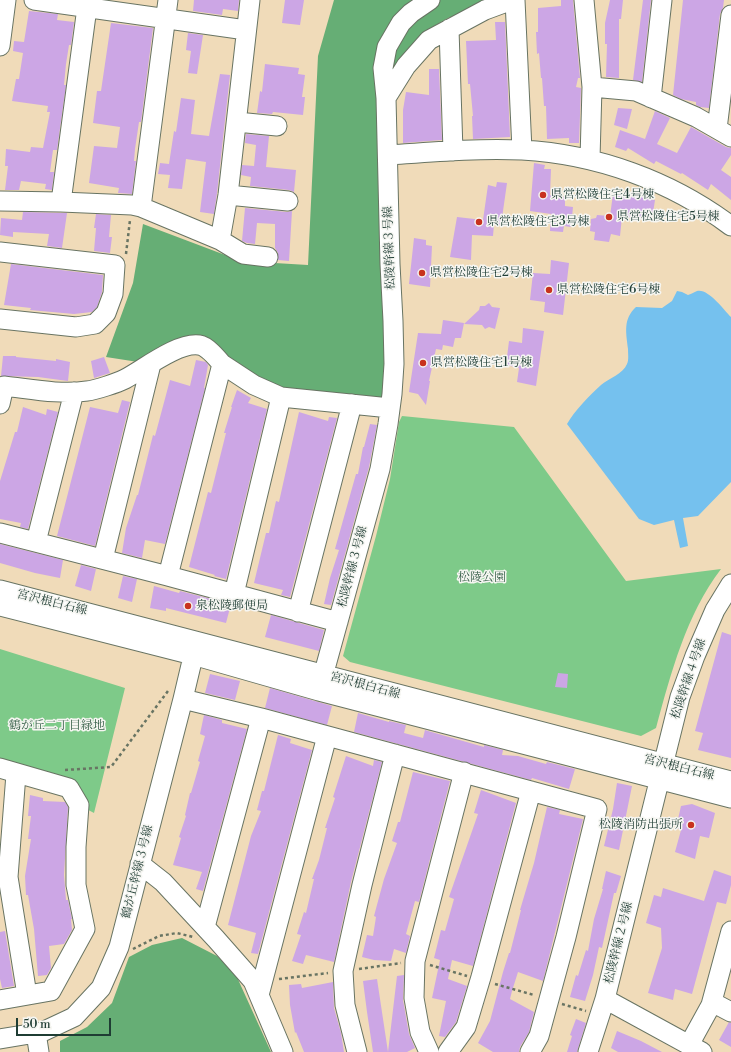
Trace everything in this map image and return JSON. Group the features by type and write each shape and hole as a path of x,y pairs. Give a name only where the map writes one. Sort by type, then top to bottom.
{"street":[{"path":"0,46 6,0"},
{"path":"34,0 87,4 246,30"},
{"path":"136,206 168,0"},
{"path":"220,240 228,195 250,0"},
{"name":"松陵幹線３号線","path":"322,683 380,469 390,408 394,364 386,98 383,68 388,47 401,23 411,12 430,0"},
{"path":"386,98 406,66 429,40 485,10 514,0 522,150"},
{"path":"584,0 592,87 590,159"},
{"path":"651,98 662,0"},
{"path":"60,202 87,4"},
{"path":"592,87 636,91 696,117 724,133 731,15"},
{"path":"449,29 453,151"},
{"path":"237,122 277,126"},
{"path":"388,155 453,151 522,150 590,159 641,176 682,195 716,215 731,226"},
{"path":"228,195 288,201"},
{"path":"0,201 60,202 136,206 220,240 243,254 268,257"},
{"path":"0,252 115,266 113,294 106,313 95,324 76,327 0,319"},
{"path":"2,392 88,391 124,379 187,345 201,345 215,355 222,364 254,386 281,397 390,408"},
{"path":"102,560 151,364"},
{"path":"168,576 222,364"},
{"path":"36,542 74,392"},
{"path":"234,594 281,397"},
{"path":"298,612 352,404"},
{"path":"0,533 338,622"},
{"name":"松陵幹線４号線","path":"662,772 680,697 695,656 715,610 731,584"},
{"name":"宮沢根白石線","path":"0,590 195,648"},
{"path":"0,606 195,648 322,683 662,772 731,798"},
{"name":"鶴が丘幹線３号線","path":"0,1039 42,1032 74,1017 101,988 119,947 140,864 177,692 195,648"},
{"path":"177,692 261,718 597,809 549,1000 539,1036 530,1052"},
{"path":"207,929 261,718"},
{"path":"259,995 327,736"},
{"path":"357,1052 345,1005 344,971 362,885 395,754"},
{"path":"0,1000 51,991 85,929 76,885 76,847 79,805 69,788 8,771 8,877 28,995"},
{"path":"429,1052 420,1032 414,998 415,962 464,772"},
{"name":"宮沢根白石線","path":"662,772 731,781"},
{"name":"松陵幹線２号線","path":"662,772 602,1007 696,1048"},
{"path":"448,1052 466,1027 481,980 531,791"},
{"path":"140,864 163,882 253,981 283,1052"},
{"path":"696,1048 712,1002 731,930"},
{"path":"712,1002 731,1012"},
{"path":"592,1051 602,1007"},
{"path":"36,1033 39,1052"}],"path":[{"path":"115,266 126,257 136,206"},
{"path":"63,770 111,767 177,692"},
{"path":"129,951 159,936 177,933 199,938 207,929"},
{"path":"415,962 549,1000 602,1007"}],"green space":[{"path":"334,0 494,0 448,18 422,33 395,66 390,408 281,397 215,349 151,364 106,357 133,283 143,224 241,261 308,265 318,56"},
{"name":"松陵公園","path":"402,416 514,427 626,581 721,569 698,606 689,625 674,666 656,728 641,736 350,662 343,656 376,536 390,479 399,422"},
{"name":"鶴が丘二丁目緑地","path":"0,649 125,688 94,813 79,805 69,788 0,768"},
{"path":"182,938 217,956 236,975 271,1052 60,1052 60,1041 87,1027 112,1003 129,957 152,945"}],"water":[{"path":"677,291 688,295 697,291 706,293 716,300 731,317 731,482 698,516 683,518 688,546 680,548 674,520 654,525 639,519 567,424 578,408 604,382 622,371 628,362 626,326 629,316 636,307 662,308 672,301"}],"building":[{"path":"194,0 239,0 238,11 223,9 222,15 193,11"},
{"path":"285,0 304,0 300,25 282,23"},
{"path":"561,0 573,0 580,78 578,78 576,87 581,88 579,143 569,143 569,138 547,139 546,106 544,106 539,53 537,54 536,32 538,32 538,8 561,6"},
{"path":"610,0 623,0 621,19 619,19 619,78 606,77 607,44 605,44 605,23"},
{"path":"643,0 651,0 642,82 633,80"},
{"path":"683,0 724,0 723,8 720,14 709,108 700,107 696,105 696,102 681,99 673,95"},
{"path":"29,11 58,14 57,20 74,22 71,45 69,45 66,64 64,85 66,85 57,150 53,150 50,172 54,172 52,190 45,189 46,184 21,181 19,190 5,190 8,166 5,166 6,149 30,152 31,147 43,148 50,112 47,112 48,106 12,101 16,79 19,79 23,53 13,51 14,41 24,42"},
{"path":"495,22 505,22 510,137 473,139 473,116 470,84 468,84 466,41 496,40"},
{"path":"111,23 153,28 141,122 139,122 135,149 134,161 136,161 132,194 118,193 119,188 89,183 94,146 117,148 120,127 93,123 97,91 101,91"},
{"path":"188,33 203,35 197,74 188,73 191,51 186,50"},
{"path":"265,64 299,68 298,74 305,75 302,97 305,97 303,115 273,112 272,114 257,113 260,91 262,92"},
{"path":"429,69 439,69 442,140 403,143 403,110 406,92 429,95"},
{"path":"220,74 230,75 214,214 200,212 206,162 186,159 182,189 168,188 170,175 158,174 160,163 169,164 181,98 195,100 191,134 209,136"},
{"path":"618,108 632,109 627,129 614,125"},
{"path":"655,111 670,118 657,144 677,153 691,127 726,147 731,148 731,155 721,170 731,177 731,200 711,184 708,190 682,173 681,174 656,161 654,164 628,148 626,151 615,147 620,130 645,139"},
{"path":"246,134 269,136 266,167 296,170 294,192 289,190 250,186 251,177 241,175 242,165 254,166 256,145 245,143"},
{"name":"県営松陵住宅4号棟","path":"534,163 545,165 544,169 551,169 550,195 565,197 565,206 573,207 571,227 564,226 563,232 550,231 551,214 530,211"},
{"name":"県営松陵住宅3号棟","path":"497,182 507,183 501,225 494,224 493,236 472,235 471,260 450,257 457,217 483,220 488,185 496,187"},
{"name":"県営松陵住宅5号棟","path":"613,194 639,197 639,195 649,196 649,199 655,200 653,213 648,212 647,220 622,217 620,236 611,234 609,242 594,240 595,232 590,231 591,219 596,218 597,215 610,216"},
{"path":"245,208 287,212 292,211 289,261 278,260 278,253 275,248 275,224 257,223 255,244 242,241"},
{"path":"23,212 67,213 62,248 47,246 49,234 13,232 13,237 0,235 1,218 22,220"},
{"path":"96,214 111,215 109,237 112,237 110,253 94,251 96,228 94,228"},
{"path":"414,238 426,240 426,245 432,246 430,287 409,284"},
{"name":"県営松陵住宅6号棟","path":"551,260 569,263 563,315 544,312 545,302 530,300 533,273 550,274"},
{"path":"11,264 103,275 102,292 97,307 92,312 74,314 30,310 31,308 4,305"},
{"path":"489,303 492,307 500,308 495,329 489,327 485,329 482,325 464,324 479,310 480,306 485,306"},
{"name":"県営松陵住宅1号棟","path":"443,320 464,323 461,338 455,338 453,347 443,345 442,350 436,349 429,381 426,405 418,394 409,392 418,333 441,334"},
{"path":"523,328 544,331 536,386 517,382 519,368 506,365 509,341 522,343"},
{"path":"3,356 16,356 56,361 56,359 70,362 68,381 38,377 1,376"},
{"path":"104,357 110,373 94,378 91,361"},
{"path":"196,360 206,362 208,365 205,388 165,544 145,540 142,558 122,553 126,528 138,495 153,435 155,436 170,380 190,386"},
{"path":"237,390 251,398 248,403 267,409 226,579 189,567 208,492 211,493 226,433 224,433"},
{"path":"122,400 130,402 95,546 57,536 90,407 118,413"},
{"path":"23,407 46,415 47,409 58,412 28,529 20,527 21,523 0,519 0,481 15,432 17,432"},
{"path":"299,412 328,421 329,417 337,418 290,597 281,595 283,590 254,583 266,533 269,533 276,501 279,502"},
{"path":"370,424 377,425 369,467 331,605 324,604 339,550 335,549 356,474 358,474 363,447"},
{"path":"0,544 63,560 60,578 35,573 0,563"},
{"path":"81,565 96,569 91,591 75,586"},
{"path":"123,576 137,579 132,602 118,598"},
{"path":"154,586 231,604 226,623 166,608 166,611 150,608"},
{"path":"271,615 324,630 319,651 265,637"},
{"path":"722,632 731,635 731,758 698,750 703,733 695,731"},
{"path":"558,673 568,674 567,688 555,687"},
{"path":"210,674 240,681 235,700 205,693"},
{"path":"270,688 332,706 327,725 265,708"},
{"path":"358,713 389,722 406,725 404,733 423,738 425,730 484,747 484,745 503,750 502,755 518,756 546,764 547,762 575,769 569,789 354,732"},
{"path":"204,715 222,720 222,723 247,729 203,891 196,889 202,872 173,865 181,838 179,837 186,816 190,793 200,762 198,761 205,736 200,734"},
{"path":"278,735 291,739 290,743 312,750 258,954 251,953 256,933 228,925 251,836 261,811 257,810 262,791 264,791"},
{"path":"346,756 373,766 374,760 382,762 351,882 334,962 306,955 303,964 292,961 301,935 297,934 304,912 306,913 314,879 312,879 319,860 327,828 325,828 335,798 333,797"},
{"path":"413,772 450,781 419,902 415,901 406,934 410,936 406,953 394,949 391,961 374,960 362,957 367,935 373,936 376,917 374,916 384,879 397,843 392,841 398,822 400,822"},
{"path":"617,783 632,786 619,850 604,846 613,809"},
{"path":"481,790 516,803 473,966 452,960 448,979 467,986 456,1022 445,1037 439,1036 446,1001 432,998 440,960 434,958 441,930 445,931 454,899 449,897 478,814 474,813"},
{"path":"30,795 43,798 43,801 65,802 68,807 64,875 66,900 68,900 72,919 72,930 64,944 49,946 51,968 47,975 38,976 34,929 28,895 26,895 25,876 31,839 28,839 31,816 28,816"},
{"path":"692,804 715,813 709,838 700,836 695,859 675,852 681,830 676,828 681,806"},
{"path":"547,807 560,810 559,814 583,819 543,981 518,972 512,991 510,999 534,1012 529,1032 520,1047 519,1052 493,1052 478,1043 490,1021 503,972 510,953"},
{"path":"714,870 731,876 731,885 726,904 717,902 692,994 675,989 673,1000 648,993 662,948 661,928 646,923 654,895 661,897 663,888 704,901"},
{"path":"606,871 621,876 616,893 614,893 602,948 599,947 593,975 585,1001 570,997 576,975 578,976 586,950 588,951"},
{"path":"5,931 14,986 2,988 0,979 0,932"},
{"path":"404,975 403,1000 409,1034 415,1048 407,1052 388,1052 397,976"},
{"path":"377,979 388,1052 373,1052 363,981"},
{"path":"333,982 334,1008 341,1033 344,1052 304,1052 296,1032 295,1033 290,1005 289,985 301,984 302,988"},
{"path":"576,1019 586,1023 577,1052 567,1052 572,1036 570,1035"},
{"path":"729,1022 731,1023 731,1047 719,1040"},
{"path":"617,1031 662,1052 618,1052 611,1048"}],"place":[{"name":"県営松陵住宅4号棟","path":"543,195"},
{"name":"県営松陵住宅5号棟","path":"609,217"},
{"name":"県営松陵住宅3号棟","path":"479,222"},
{"name":"県営松陵住宅2号棟","path":"422,273"},
{"name":"県営松陵住宅6号棟","path":"549,290"},
{"name":"県営松陵住宅1号棟","path":"423,363"},
{"name":"泉松陵郵便局","path":"188,606"},
{"name":"松陵消防出張所","path":"691,825"}]}
